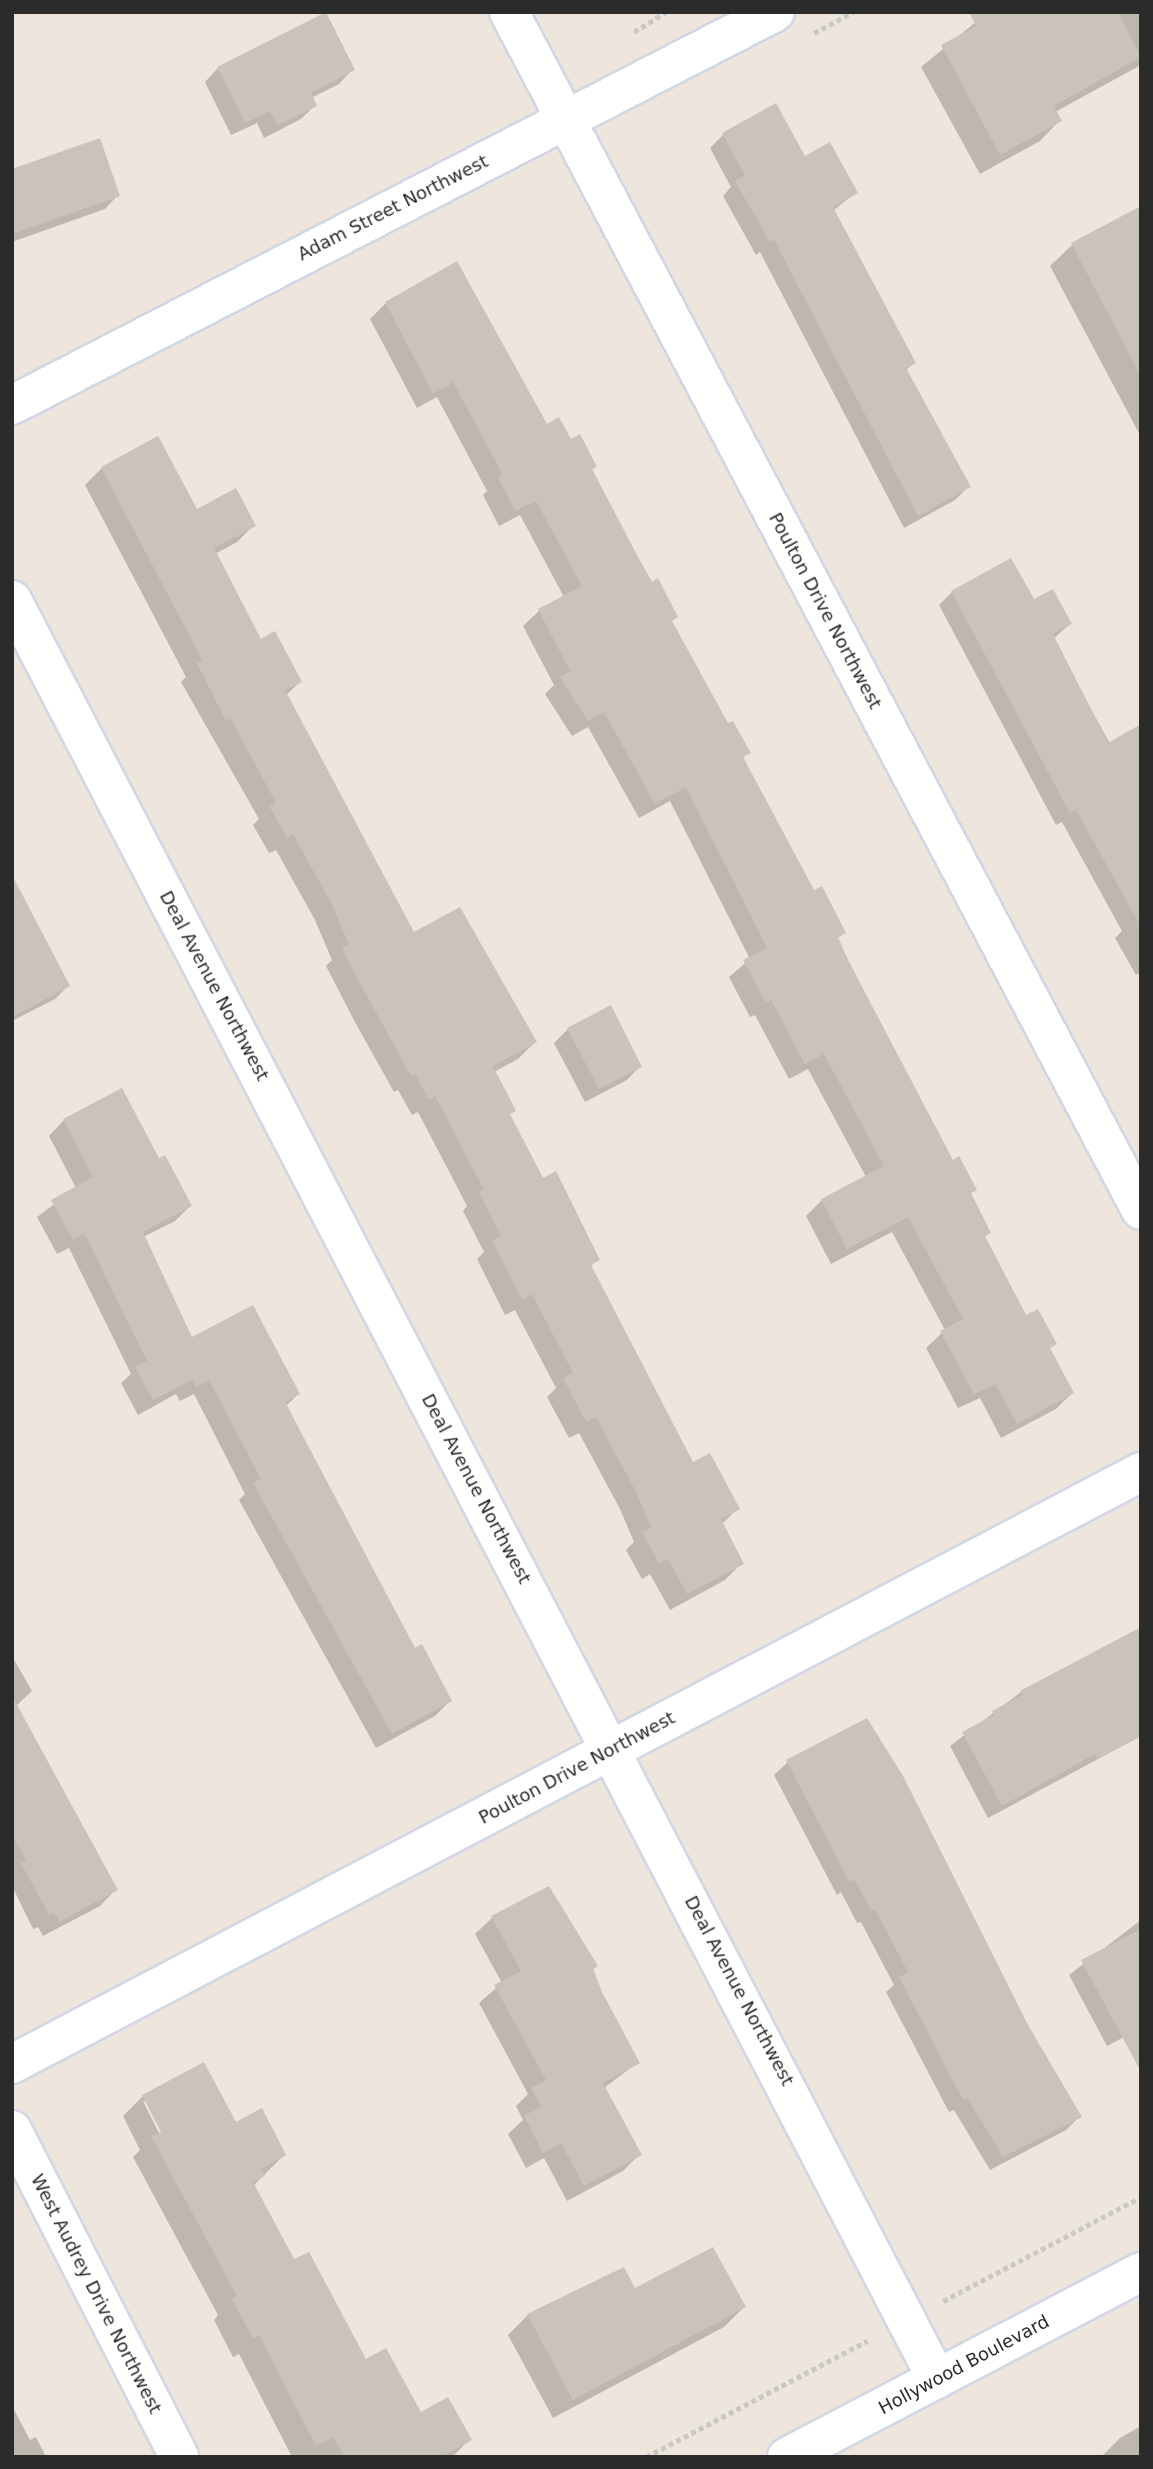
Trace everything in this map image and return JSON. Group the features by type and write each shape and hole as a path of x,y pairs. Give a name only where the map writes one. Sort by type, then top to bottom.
{"street":[{"name":"Poulton Drive Northwest","path":"509,12 1141,1210"},
{"name":"Adam Street Northwest","path":"12,405 775,12"},
{"name":"Deal Avenue Northwest","path":"12,600 937,2379"},
{"name":"Poulton Drive Northwest","path":"12,2064 1141,1472"},
{"name":"West Audrey Drive Northwest","path":"12,2130 179,2457"},
{"name":"Hollywood Boulevard","path":"787,2457 1141,2272"}],"building":[{"path":"326,12 355,70 311,93 317,106 278,125 270,111 245,123 217,67"},
{"path":"969,12 1118,12 1141,57 1054,106 1062,121 1000,155 941,45 976,26"},
{"path":"776,103 805,156 830,142 858,193 833,207 916,363 906,368 971,487 918,516 774,240 770,242 735,181 745,175 722,133"},
{"path":"100,138 120,196 12,234 12,169"},
{"path":"1141,206 1141,376 1071,243"},
{"path":"457,261 547,424 559,417 571,439 580,434 597,467 592,469 638,557 652,582 658,578 678,617 672,621 728,723 733,721 751,753 743,757 814,890 822,886 846,933 838,937 848,960 953,1160 959,1156 977,1190 971,1193 991,1233 985,1236 1026,1315 1038,1309 1057,1344 1050,1348 1074,1393 1017,1424 996,1384 974,1394 940,1331 963,1319 908,1217 847,1249 821,1199 884,1166 824,1054 805,1064 771,1000 766,1003 743,960 767,948 686,787 655,804 604,712 588,721 560,677 570,671 538,609 582,586 536,501 515,511 498,478 503,475 453,382 433,394 385,302"},
{"path":"158,436 197,509 236,488 256,526 214,548 261,639 275,631 302,682 285,690 414,932 460,907 537,1042 493,1066 516,1111 510,1114 543,1178 556,1171 600,1260 591,1265 693,1462 710,1453 740,1509 721,1519 744,1564 687,1594 668,1559 659,1563 642,1532 651,1527 636,1492 596,1417 586,1422 563,1378 573,1373 532,1294 522,1299 492,1241 501,1236 479,1192 484,1190 435,1096 429,1100 415,1074 411,1076 350,965 342,948 349,944 331,903 293,834 287,838 269,806 276,803 231,719 226,721 197,663 202,660 101,467"},
{"path":"1011,558 1034,599 1053,589 1072,624 1053,634 1108,743 1141,724 1141,927 1076,810 1070,813 951,591"},
{"path":"12,875 70,986 12,1017"},
{"path":"611,1005 642,1067 599,1089 567,1028"},
{"path":"122,1088 159,1158 165,1155 192,1206 143,1232 192,1337 253,1305 300,1394 285,1402 415,1648 422,1644 452,1701 392,1734 253,1483 261,1479 209,1380 196,1387 192,1380 153,1400 135,1367 147,1361 84,1233 73,1240 51,1200 93,1177 63,1119"},
{"path":"1141,1627 1141,1736 1097,1759 1095,1754 1002,1806 962,1732 994,1715 992,1711 1022,1695 1020,1691"},
{"path":"12,1696 118,1890 59,1922 54,1912 49,1915 21,1863 26,1860 12,1835"},
{"path":"867,1718 903,1776 1028,2025 1082,2117 1003,2157 967,2098 963,2100 899,1977 908,1972 875,1909 871,1911 855,1880 850,1883 786,1760"},
{"path":"549,1886 598,1966 593,1969 602,1992 640,2063 603,2083 642,2155 584,2186 561,2143 543,2153 524,2116 541,2107 531,2088 546,2080 494,1985 521,1971 491,1916"},
{"path":"1141,1929 1141,2072 1081,1960"},
{"path":"204,2062 236,2122 262,2108 286,2155 261,2169 265,2176 253,2182 294,2259 309,2252 366,2359 386,2348 421,2412 448,2397 472,2440 441,2457 344,2457 333,2437 316,2446 259,2335 253,2339 232,2299 237,2296 151,2136 161,2132 142,2095"},
{"path":"713,2247 746,2307 573,2400 527,2314 624,2267 635,2288"}]}
